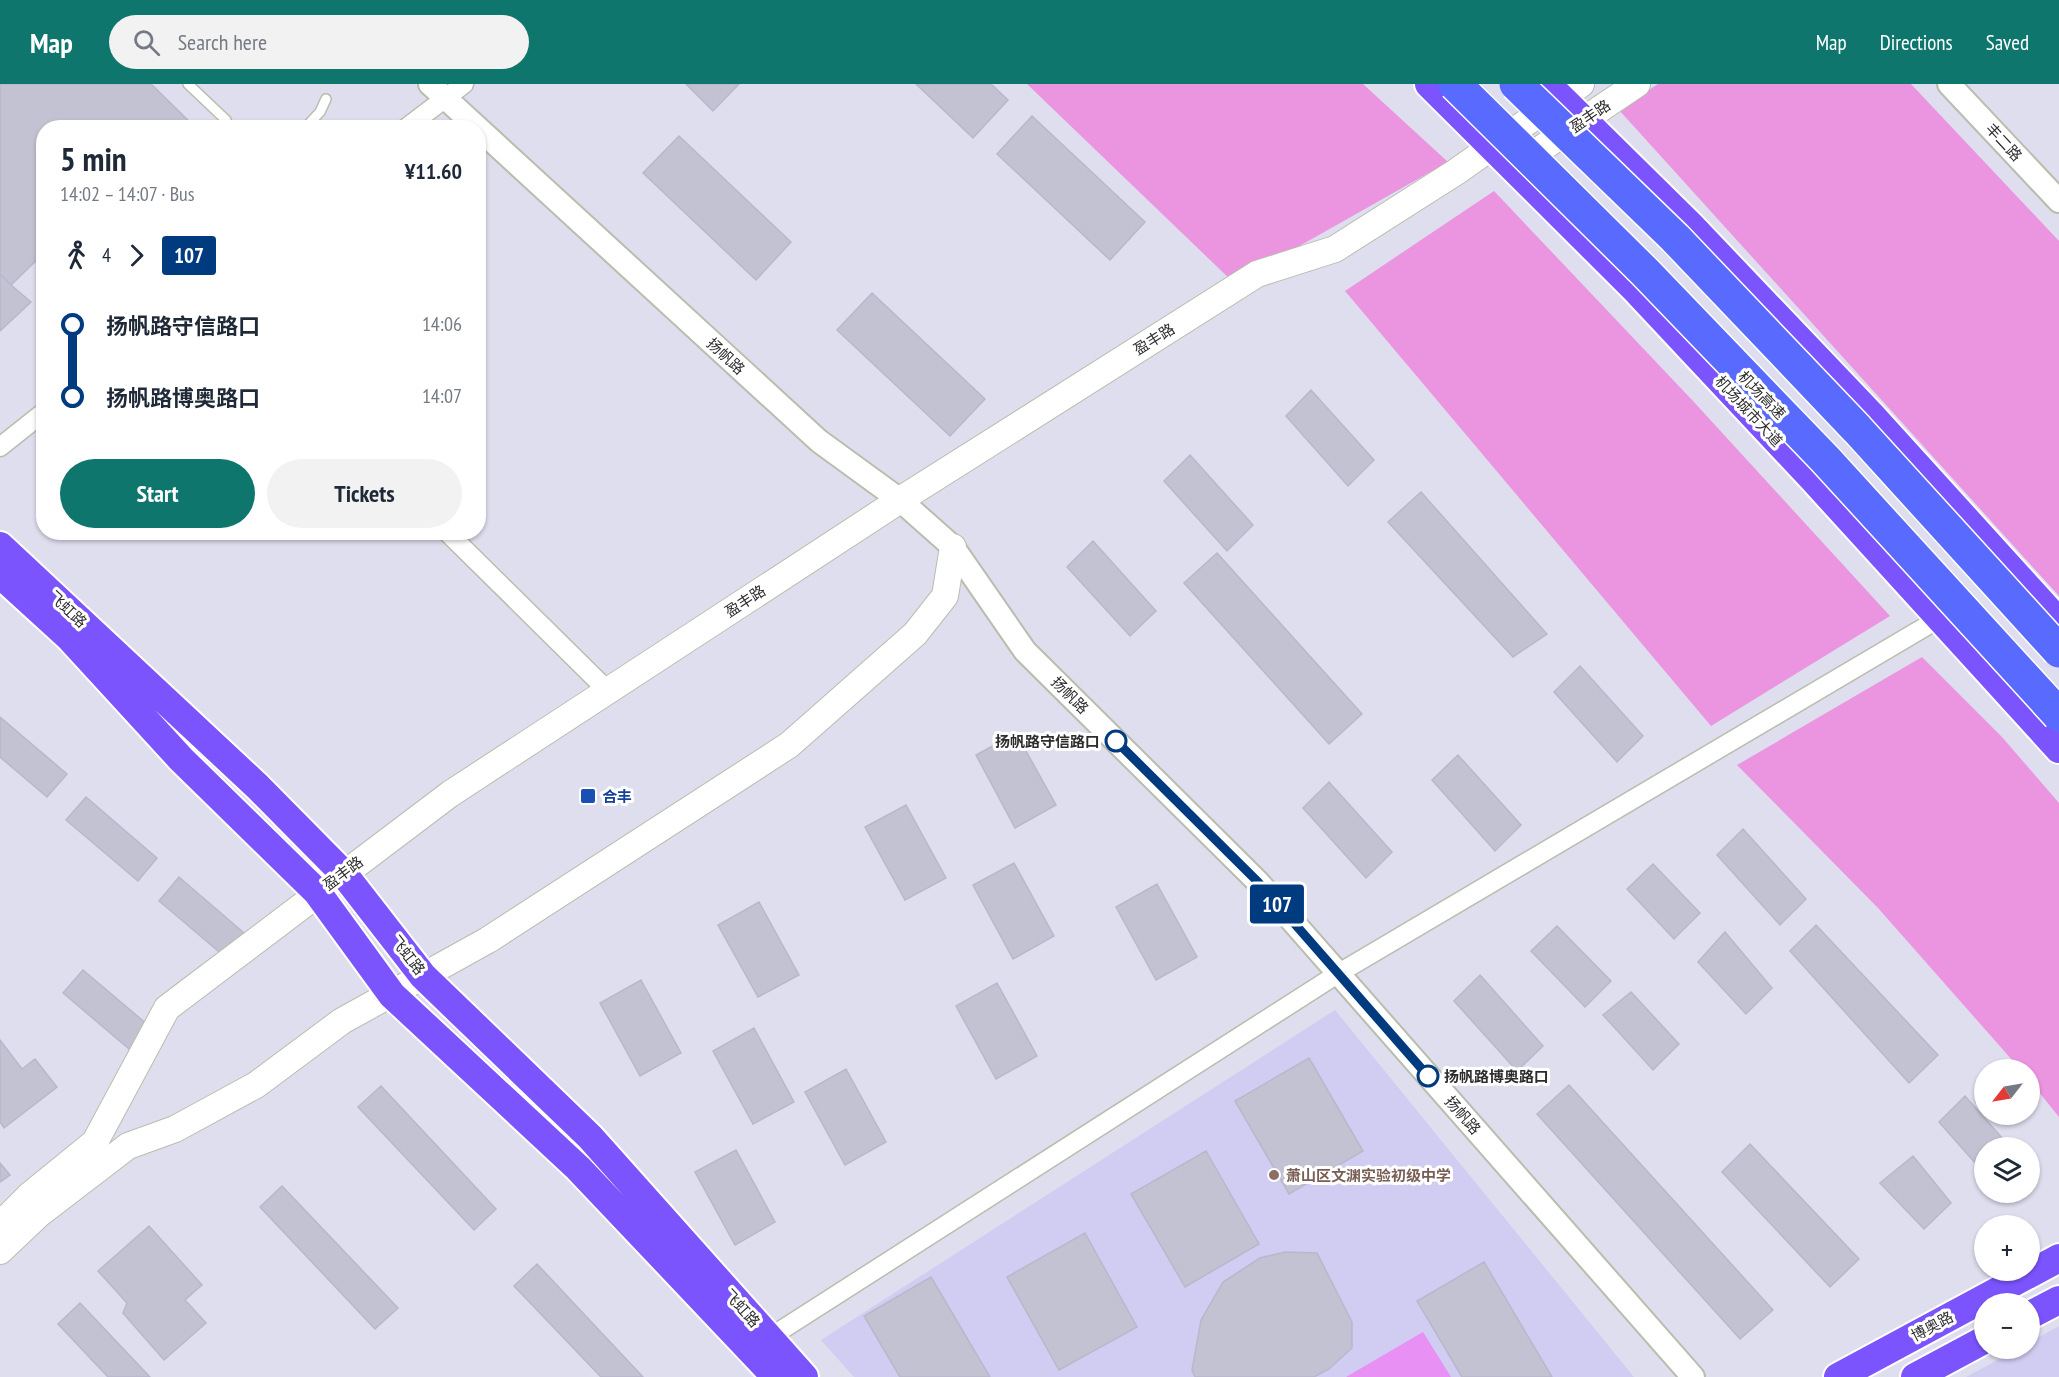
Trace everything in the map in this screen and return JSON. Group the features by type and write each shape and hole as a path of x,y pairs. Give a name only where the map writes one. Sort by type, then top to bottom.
{"highway":[{"name":"机场高速","path":"1455,84 1645,272 1825,459 2059,715"},
{"path":"1516,84 1683,246 1857,429 2059,651"}],"main road":[{"name":"机场城市大道","path":"1429,84 1634,288 2059,749"},
{"name":"盈丰路","path":"1513,167 1638,84"},
{"name":"盈丰路","path":"0,1225 31,1194 95,1142 167,1008 317,892 450,794 900,500 1257,274 1335,249 1493,147 1563,88"},
{"path":"1563,88 1584,120 1690,225 1855,398 2059,622"},
{"name":"飞虹路","path":"0,546 258,787 344,873 423,976 590,1137 804,1377"},
{"path":"0,1251 38,1215 128,1146 175,1129 256,1086 342,1021 488,940 789,745 915,634 945,596 953,547"},
{"name":"飞虹路","path":"0,574 70,638 181,759 317,892 392,995 578,1168 776,1377"},
{"name":"博奥路","path":"1838,1377 2059,1258"},
{"path":"2040,1310 2059,1300"},
{"path":"1915,1377 1974,1345"}],"street":[{"name":"丰二路","path":"1949,84 2059,201"},
{"path":"414,120 446,88"},
{"name":"扬帆路","path":"446,88 480,120"},
{"name":"扬帆路","path":"486,126 819,441 900,500 953,547 1025,651 1258,882 1693,1377"},
{"path":"0,447 36,418"},
{"path":"455,540 608,691"},
{"path":"769,1338 1339,974 1940,618"}],"lane":[{"path":"188,84 226,120"},
{"path":"312,120 320,112 326,99"}],"shaded area":[{"path":"1027,84 1363,84 1448,162 1234,283"},
{"path":"1658,84 1911,84 2059,241 2059,596 1619,110"},
{"path":"1494,191 1693,401 1890,616 1711,726 1345,291"},
{"path":"1922,657 2002,737 2059,803 2059,1117 2040,1093 2040,1059 2011,1059 1878,908 1737,765"},
{"name":"萧山区文渊实验初级中学","path":"1335,1010 1634,1377 854,1377 821,1340"},
{"path":"2059,1326 2059,1377 1966,1377 1999,1359 2040,1359 2040,1336"},
{"path":"1423,1332 1451,1377 1346,1377"}],"building":[{"path":"0,84 151,84 188,120 36,120 36,261 11,285 31,302 0,331"},
{"path":"0,84 151,84 188,120 36,120 36,261 11,285 0,274"},
{"path":"686,84 739,84 713,111"},
{"path":"916,84 991,84 1008,100 973,138"},
{"path":"1032,116 1145,222 1110,260 997,154"},
{"path":"679,136 791,242 756,280 643,173"},
{"path":"872,293 985,399 950,436 837,330"},
{"path":"1311,390 1374,460 1348,486 1286,416"},
{"path":"1190,455 1253,525 1227,551 1164,481"},
{"path":"1421,492 1547,634 1513,657 1388,522"},
{"path":"1093,541 1156,611 1130,636 1067,567"},
{"path":"1217,553 1362,714 1329,744 1184,583"},
{"path":"1580,666 1643,736 1617,762 1554,692"},
{"path":"0,717 67,774 47,797 0,757"},
{"path":"1016,733 1056,805 1015,828 976,755"},
{"path":"1458,755 1521,825 1495,851 1432,780"},
{"path":"1329,782 1392,852 1366,878 1303,808"},
{"path":"86,797 157,858 138,881 66,820"},
{"path":"906,805 946,878 905,900 865,827"},
{"path":"1743,829 1806,899 1780,925 1717,855"},
{"path":"1014,863 1054,936 1013,959 973,885"},
{"path":"1653,864 1700,913 1674,939 1627,889"},
{"path":"179,877 251,939 231,962 159,901"},
{"path":"1157,884 1197,957 1156,980 1116,907"},
{"path":"759,902 799,975 758,997 718,925"},
{"path":"1816,925 1938,1055 1909,1083 1790,951"},
{"path":"1557,926 1611,981 1585,1007 1531,951"},
{"path":"1725,932 1772,988 1746,1014 1698,962"},
{"path":"83,970 155,1031 135,1054 63,993"},
{"path":"1480,975 1543,1046 1517,1071 1454,1001"},
{"path":"641,980 681,1053 640,1076 600,1003"},
{"path":"997,983 1037,1056 996,1079 956,1006"},
{"path":"1631,992 1679,1044 1653,1070 1603,1015"},
{"path":"754,1028 794,1102 753,1124 713,1051"},
{"path":"0,1040 22,1069 35,1059 57,1087 4,1128 0,1122"},
{"path":"1309,1058 1363,1151 1289,1194 1235,1101"},
{"path":"846,1069 886,1142 845,1165 805,1092"},
{"path":"1569,1085 1773,1310 1740,1339 1537,1114"},
{"path":"381,1086 496,1209 474,1230 358,1107"},
{"path":"1965,1096 1974,1106 1974,1125 1991,1125 2001,1137 1974,1137 1974,1162 1939,1122"},
{"path":"1750,1144 1859,1259 1830,1287 1722,1172"},
{"path":"736,1150 775,1222 735,1245 695,1172"},
{"path":"1206,1151 1259,1244 1185,1287 1131,1194"},
{"path":"1913,1156 1951,1203 1924,1229 1880,1183"},
{"path":"0,1163 10,1175 0,1182"},
{"path":"282,1186 398,1308 375,1329 260,1207"},
{"path":"149,1226 202,1285 185,1300 206,1323 164,1360 123,1313 127,1303 98,1271"},
{"path":"1085,1233 1137,1327 1059,1370 1007,1277"},
{"path":"1285,1252 1317,1253 1352,1322 1352,1348 1329,1369 1314,1377 1195,1377 1192,1370 1201,1320 1223,1282 1260,1258"},
{"path":"1484,1262 1552,1377 1462,1377 1417,1301"},
{"path":"537,1264 643,1377 601,1377 514,1286"},
{"path":"931,1277 990,1377 900,1377 864,1316"},
{"path":"80,1303 150,1377 108,1377 58,1324"}],"bus line":[{"name":"107","path":"1116,741 1258,882 1428,1076"}],"place":[{"name":"扬帆路守信路口","path":"1116,741"},
{"name":"合丰","path":"588,796"},
{"name":"扬帆路博奥路口","path":"1428,1076"},
{"name":"萧山区文渊实验初级中学","path":"1274,1175"}]}
